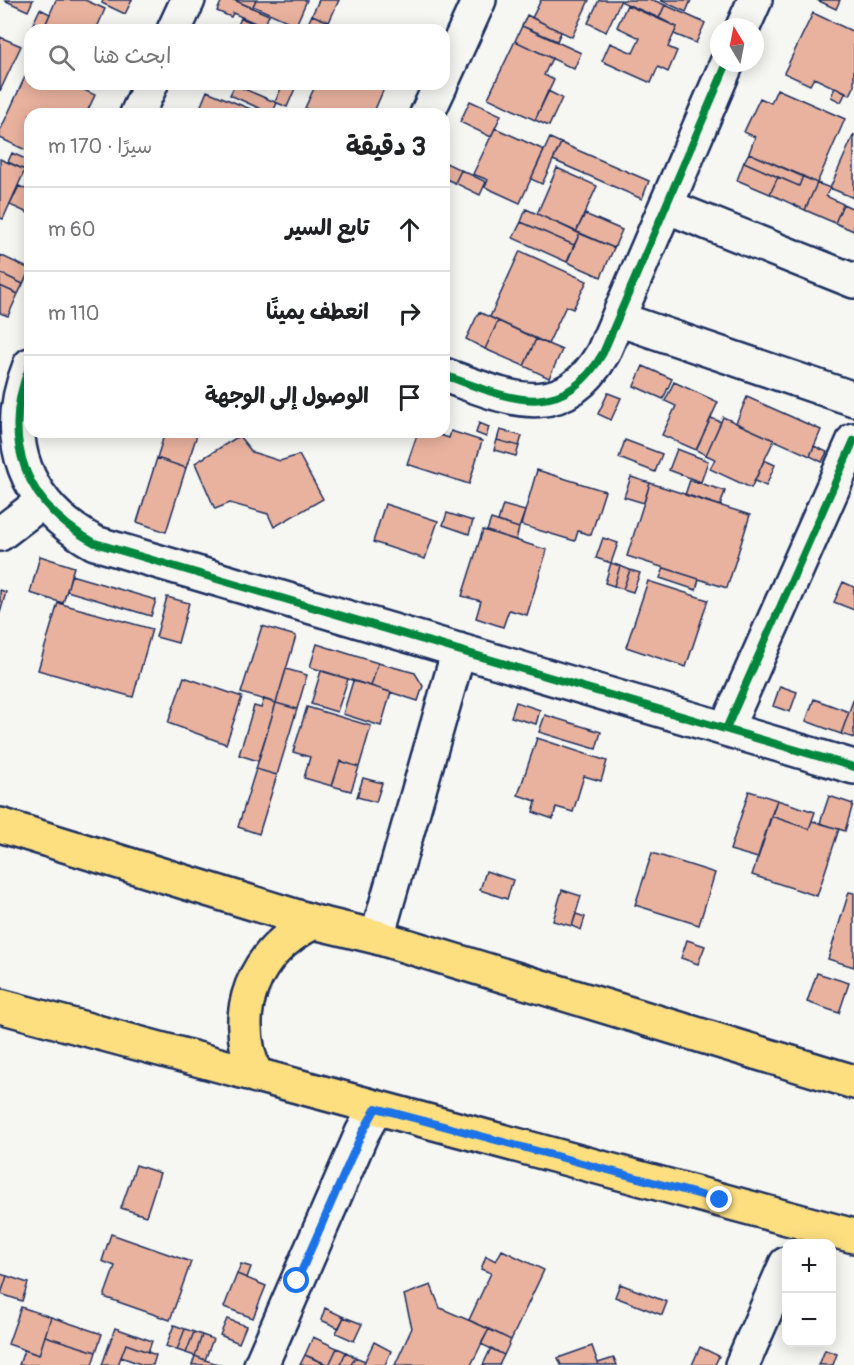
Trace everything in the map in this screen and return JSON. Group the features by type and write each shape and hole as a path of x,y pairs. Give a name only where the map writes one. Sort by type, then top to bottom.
{"main road":[{"path":"0,825 314,922 377,937 854,1082"},
{"path":"256,1076 250,1062 245,1032 250,991 263,964 273,951 299,929 314,922"},
{"path":"0,1006 256,1076 367,1115 798,1233 854,1236"}],"street":[{"path":"177,24 188,0"},
{"path":"450,64 479,0"},
{"path":"747,18 754,0"},
{"path":"450,377 509,398 528,400 547,399 573,388 594,370 724,72"},
{"path":"140,108 148,90"},
{"path":"430,108 438,90"},
{"path":"666,206 854,281"},
{"path":"618,319 854,399"},
{"path":"24,384 19,399 17,426 20,453 29,478 43,501 58,518 75,532 96,543 854,767"},
{"path":"726,729 854,440"},
{"path":"0,534 43,501"},
{"path":"377,937 459,650"},
{"path":"261,1365 367,1115"},
{"path":"742,1365 782,1273"}],"building":[{"path":"4,0 33,0 28,11"},
{"path":"56,0 85,0 105,9 99,24 46,24"},
{"path":"103,0 132,0 125,14 102,3"},
{"path":"222,0 234,0 269,15 265,24 257,24 233,13 231,17 217,11"},
{"path":"234,0 256,0 252,8"},
{"path":"256,0 307,0 296,24 253,6"},
{"path":"319,0 339,0 329,22 312,15"},
{"path":"541,0 589,0 572,37 532,18"},
{"path":"599,0 621,0 606,32 588,23"},
{"path":"623,0 653,0 665,5 659,18 622,2"},
{"path":"660,0 691,0 686,12"},
{"path":"817,0 840,0 836,9"},
{"path":"627,5 677,27 668,47 677,51 668,72 658,67 651,83 602,61 610,43 633,53 640,38 617,27"},
{"path":"665,5 705,23 696,43 674,34 677,27 659,18"},
{"path":"40,9 50,14 46,24 33,24"},
{"path":"813,13 854,32 854,87 850,95 814,78 810,85 784,73"},
{"path":"312,15 329,22 328,24 308,24"},
{"path":"527,15 561,32 557,41 522,26"},
{"path":"241,18 255,24 238,24"},
{"path":"522,26 581,53 574,69 515,41"},
{"path":"0,37 21,46 0,91"},
{"path":"515,41 552,58 544,75 554,80 535,120 488,98"},
{"path":"24,79 24,90 84,90 95,95 89,108 24,108 24,149 0,138 0,131"},
{"path":"835,87 846,92 841,102 831,97"},
{"path":"777,89 845,119 817,183 749,153 755,137 744,132 760,98 771,103"},
{"path":"232,90 247,90 277,103 275,108 259,108 230,95"},
{"path":"280,90 294,90 287,107 275,102"},
{"path":"313,90 383,90 376,108 305,108"},
{"path":"207,91 248,108 200,108"},
{"path":"548,91 562,98 549,126 535,120"},
{"path":"470,101 501,115 491,137 460,122"},
{"path":"495,128 544,150 520,203 485,187 488,180 473,174"},
{"path":"854,134 854,198 830,188"},
{"path":"550,138 561,143 542,184 531,179"},
{"path":"561,143 649,181 642,199 553,160"},
{"path":"12,153 24,158 24,170 8,162"},
{"path":"749,153 803,176 799,186 744,162"},
{"path":"0,159 24,170 24,172 3,219 0,218"},
{"path":"744,162 778,177 770,194 737,180"},
{"path":"450,165 461,170 455,183 450,181"},
{"path":"557,168 597,186 576,232 537,214"},
{"path":"461,170 486,182 480,195 455,183"},
{"path":"803,176 817,183 805,210 770,194 778,177 799,186"},
{"path":"817,183 830,188 826,196 843,204 835,223 805,210"},
{"path":"19,186 24,188 24,211 10,205"},
{"path":"843,204 854,209 854,231 835,223"},
{"path":"526,209 580,233 574,245 521,222"},
{"path":"585,214 622,230 614,248 576,232"},
{"path":"521,222 574,245 567,262 513,238"},
{"path":"580,233 614,248 601,277 567,262"},
{"path":"520,251 587,281 573,309 566,306 548,344 490,317"},
{"path":"0,255 24,266 24,282 23,284 0,273"},
{"path":"0,273 23,284 18,294 0,286"},
{"path":"0,286 18,294 8,316 0,313"},
{"path":"479,312 498,321 485,349 466,339"},
{"path":"498,321 536,339 524,366 485,349"},
{"path":"536,339 562,350 549,378 524,366"},
{"path":"643,366 672,379 663,399 634,386"},
{"path":"674,382 718,402 696,450 662,435 676,406 665,401"},
{"path":"608,393 621,398 611,420 598,414"},
{"path":"747,397 821,430 810,456 736,423"},
{"path":"723,417 774,440 751,488 710,469 715,459 706,455"},
{"path":"711,418 721,422 706,455 696,450"},
{"path":"479,423 489,427 486,437 476,433"},
{"path":"500,430 522,436 519,446 497,440"},
{"path":"451,431 482,441 469,484 407,464 416,438 450,438"},
{"path":"163,438 196,438 186,468 157,458"},
{"path":"236,438 241,438 252,452 280,461 299,455 323,499 274,527 268,514 230,503 215,509 195,463"},
{"path":"497,440 519,446 516,456 494,450"},
{"path":"625,440 662,454 655,472 619,458"},
{"path":"814,446 827,452 822,462 810,456"},
{"path":"677,449 708,461 701,482 669,470"},
{"path":"157,458 186,468 166,532 137,522"},
{"path":"764,460 775,465 766,486 755,481"},
{"path":"537,470 605,491 591,535 578,531 575,541 521,525"},
{"path":"631,477 650,483 644,503 624,497"},
{"path":"690,480 725,491 720,506 685,495"},
{"path":"650,483 750,515 727,588 627,556"},
{"path":"385,504 438,521 425,559 373,542"},
{"path":"503,505 525,511 519,528 498,521"},
{"path":"447,513 473,521 469,534 443,525"},
{"path":"491,519 519,528 516,540 487,531"},
{"path":"483,530 547,550 527,615 509,610 503,627 476,618 481,601 462,596"},
{"path":"603,538 618,543 611,563 596,558"},
{"path":"40,556 74,567 63,603 30,593"},
{"path":"611,563 620,566 614,586 605,583"},
{"path":"620,566 630,570 623,589 614,586"},
{"path":"664,568 699,579 696,590 660,578"},
{"path":"630,570 640,573 633,592 623,589"},
{"path":"71,575 156,600 151,616 67,591"},
{"path":"648,581 708,600 686,667 626,647"},
{"path":"843,582 854,587 854,610 834,602"},
{"path":"0,590 6,592 0,613"},
{"path":"167,597 189,603 178,643 156,637"},
{"path":"58,603 152,629 133,697 38,670"},
{"path":"262,626 296,636 276,703 241,693"},
{"path":"317,644 378,663 371,686 310,667"},
{"path":"378,663 415,673 423,686 418,701 371,686"},
{"path":"286,669 307,675 297,709 276,703"},
{"path":"321,671 348,679 337,712 311,704"},
{"path":"184,677 242,697 226,744 168,723"},
{"path":"353,681 391,692 381,726 343,714"},
{"path":"780,686 797,692 790,712 773,706"},
{"path":"854,698 854,738 841,734"},
{"path":"264,699 276,703 258,761 239,755 254,706 261,708"},
{"path":"814,699 849,712 841,734 806,721"},
{"path":"516,702 540,710 536,724 511,717"},
{"path":"276,703 297,709 277,775 256,769"},
{"path":"307,707 371,726 359,767 340,761 332,786 304,778 310,757 293,752"},
{"path":"545,715 601,732 596,749 539,732"},
{"path":"537,738 607,761 601,781 584,776 573,812 556,807 553,819 533,812 536,801 518,795"},
{"path":"340,761 359,767 351,791 332,786"},
{"path":"256,769 277,775 259,834 238,827"},
{"path":"363,778 382,783 376,802 357,797"},
{"path":"749,791 777,800 758,858 730,850"},
{"path":"829,796 853,804 845,831 820,823"},
{"path":"777,800 815,812 809,829 771,816"},
{"path":"771,816 809,829 812,821 839,829 817,896 752,875"},
{"path":"652,853 715,873 699,925 635,905"},
{"path":"486,871 513,880 507,899 480,890"},
{"path":"562,890 581,896 572,926 553,921"},
{"path":"849,892 854,893 854,967 828,959"},
{"path":"576,914 585,917 581,930 572,926"},
{"path":"687,940 705,946 698,964 681,958"},
{"path":"817,973 849,983 839,1013 807,1002"},
{"path":"136,1165 160,1173 146,1216 121,1208"},
{"path":"111,1234 191,1262 170,1320 104,1297 115,1266 102,1261"},
{"path":"502,1250 544,1270 511,1340 469,1320 491,1273 481,1269 486,1256 496,1261"},
{"path":"241,1264 251,1267 247,1278 237,1274"},
{"path":"0,1274 7,1276 1,1294 0,1293"},
{"path":"237,1274 266,1286 253,1318 224,1307"},
{"path":"7,1276 28,1283 22,1301 1,1294"},
{"path":"620,1284 667,1302 662,1315 615,1297"},
{"path":"431,1285 440,1308 489,1329 471,1365 395,1365 412,1328 404,1295"},
{"path":"21,1307 51,1317 39,1355 8,1344"},
{"path":"325,1308 344,1317 339,1328 321,1320"},
{"path":"51,1317 102,1334 96,1352 45,1336"},
{"path":"344,1317 362,1324 354,1341 336,1333"},
{"path":"227,1319 246,1326 239,1343 220,1335"},
{"path":"174,1325 185,1329 177,1350 166,1346"},
{"path":"115,1328 152,1341 148,1352 126,1344 118,1365 102,1365"},
{"path":"185,1329 194,1332 186,1353 177,1350"},
{"path":"489,1329 511,1340 504,1355 481,1344"},
{"path":"194,1332 202,1335 195,1356 186,1353"},
{"path":"202,1335 213,1339 205,1360 195,1356"},
{"path":"45,1336 96,1352 92,1365 19,1365 24,1350 39,1355"},
{"path":"313,1337 337,1348 329,1365 305,1355"},
{"path":"374,1342 391,1351 385,1365 363,1365"},
{"path":"126,1344 156,1355 153,1365 143,1365 121,1357"},
{"path":"592,1346 598,1363 614,1358 617,1365 561,1365 558,1358"},
{"path":"700,1347 719,1356 715,1365 692,1365"},
{"path":"337,1348 346,1352 340,1365 329,1365"},
{"path":"491,1348 504,1355 499,1365 483,1365"},
{"path":"825,1350 837,1354 833,1365 819,1365"},
{"path":"346,1352 355,1357 351,1365 340,1365"},
{"path":"305,1355 327,1365 300,1365"},
{"path":"195,1356 205,1360 221,1365 192,1365"},
{"path":"355,1357 365,1361 363,1365 351,1365"}],"cycle path":[{"path":"450,377 511,397 531,400 551,398 569,390 587,376 603,353 723,72"},
{"path":"24,384 18,419 19,444 25,468 36,490 51,510 71,528 95,543 854,767"},
{"path":"726,729 854,440"}],"route":[{"path":"297,1281 362,1133 376,1108 720,1200"}]}
